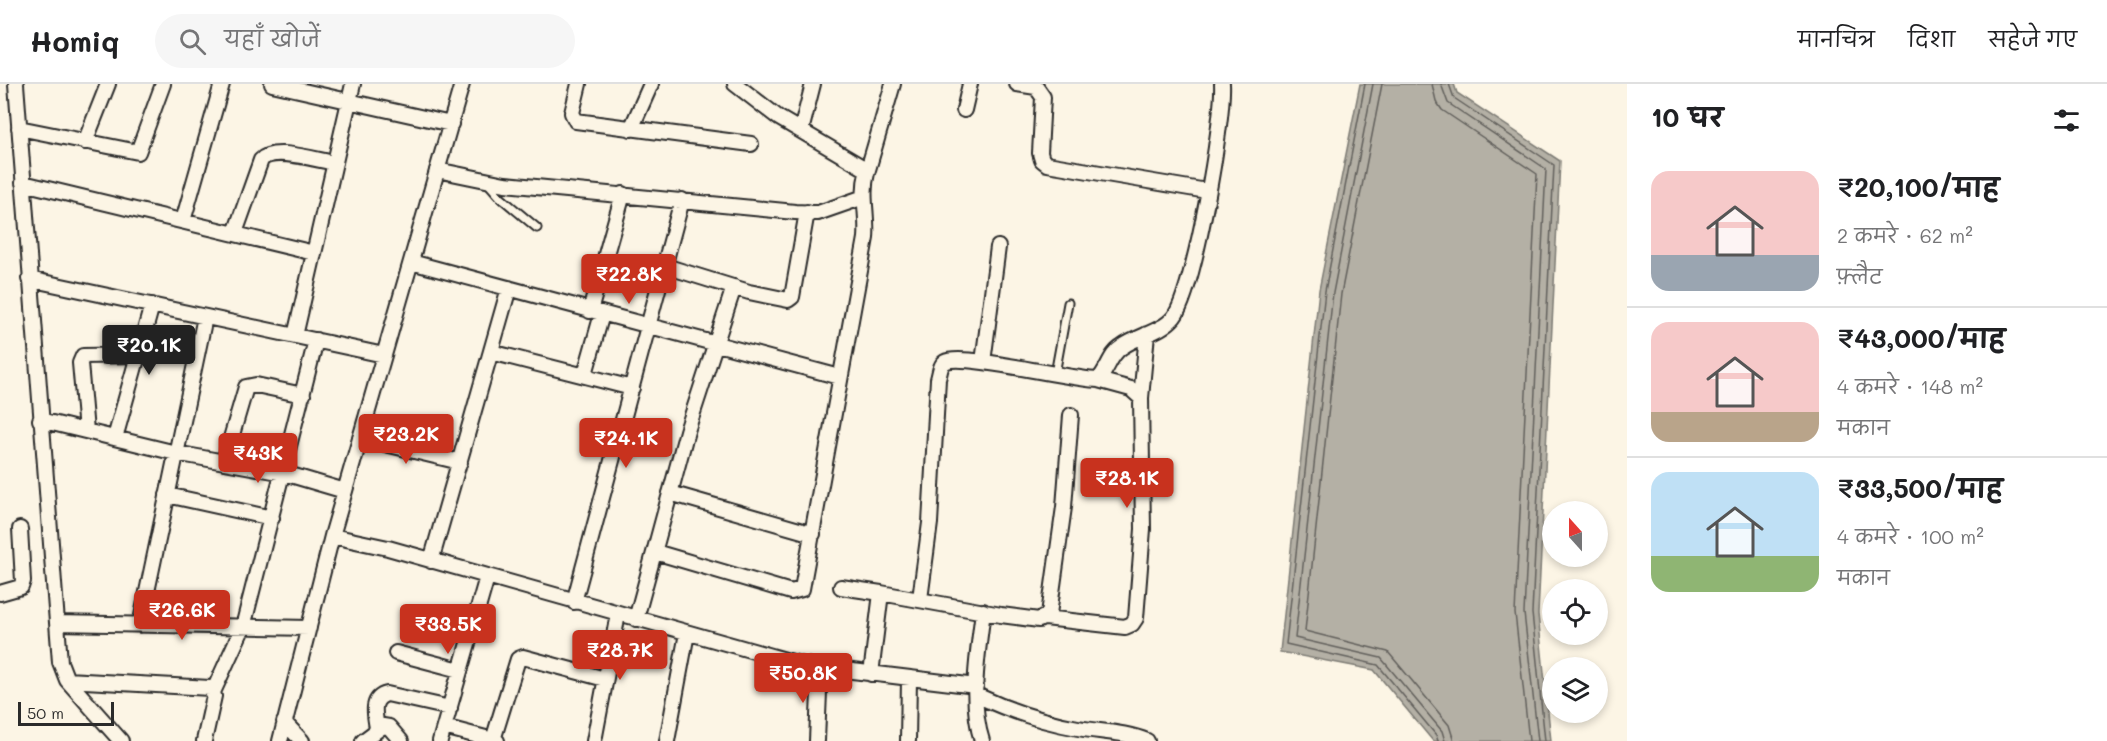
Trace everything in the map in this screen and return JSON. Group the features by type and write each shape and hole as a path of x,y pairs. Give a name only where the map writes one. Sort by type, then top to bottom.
{"street":[{"path":"16,84 29,279 60,662 67,680 121,741"},
{"path":"85,142 108,84"},
{"path":"19,128 138,152 163,84"},
{"path":"183,220 222,84"},
{"path":"272,84 451,124"},
{"path":"295,336 353,84"},
{"path":"280,741 332,536 462,84"},
{"path":"579,84 572,113 576,121 751,144"},
{"path":"631,129 651,84"},
{"path":"655,552 798,592 805,582 866,238 868,215 864,168 779,118 735,84"},
{"path":"801,131 813,84"},
{"path":"437,170 486,180 818,213 865,184 893,84"},
{"path":"964,110 970,84"},
{"path":"1017,84 1036,87 1043,97 1040,153 1042,160 1047,164 1207,191"},
{"path":"1098,380 1121,347 1167,323 1181,305 1196,248 1220,127 1222,84"},
{"path":"235,233 261,160 265,155 277,153 335,163"},
{"path":"23,183 314,253"},
{"path":"585,374 596,312 623,194"},
{"path":"574,602 682,200"},
{"path":"665,266 782,300 792,297 807,212"},
{"path":"983,362 998,247"},
{"path":"411,262 840,377"},
{"path":"29,279 384,355"},
{"path":"636,619 670,493 734,287"},
{"path":"431,561 509,288"},
{"path":"115,438 152,305"},
{"path":"140,625 205,316"},
{"path":"841,587 1039,620 1045,618 1125,627 1132,624 1136,618 1143,529 1141,398 1147,334"},
{"path":"204,741 214,690 243,627 316,340"},
{"path":"490,352 585,374 632,388"},
{"path":"86,431 80,363 83,356 138,356"},
{"path":"920,599 930,523 940,372 946,361 983,362 1098,380 1131,389 1141,398"},
{"path":"224,462 246,387 256,385 303,395"},
{"path":"1045,618 1049,614 1064,507 1071,415"},
{"path":"40,420 176,453 284,473 345,491"},
{"path":"360,438 460,462"},
{"path":"670,493 813,534"},
{"path":"167,495 272,518"},
{"path":"0,593 16,590 23,581 20,529"},
{"path":"332,536 820,667 976,691 1001,707 1065,725 1147,741"},
{"path":"440,741 487,577"},
{"path":"871,674 881,592"},
{"path":"982,741 977,725 976,691 983,611"},
{"path":"594,741 618,614"},
{"path":"57,623 309,628"},
{"path":"667,741 687,633"},
{"path":"396,653 460,670"},
{"path":"444,727 495,740 518,659 523,657 605,679"},
{"path":"818,741 820,667"},
{"path":"908,741 909,679"},
{"path":"67,680 206,686 214,690"},
{"path":"377,728 374,711 377,699 381,695 387,694 450,708"},
{"path":"285,722 302,741"},
{"path":"363,741 377,728 389,728 401,741"}],"lane":[{"path":"486,180 495,193 537,228"},
{"path":"1055,374 1068,303"}],"water":[{"path":"1360,84 1454,84 1457,93 1560,161 1538,614 1542,657 1542,723 1549,723 1551,741 1433,741 1374,670 1280,652 1319,290"}]}
